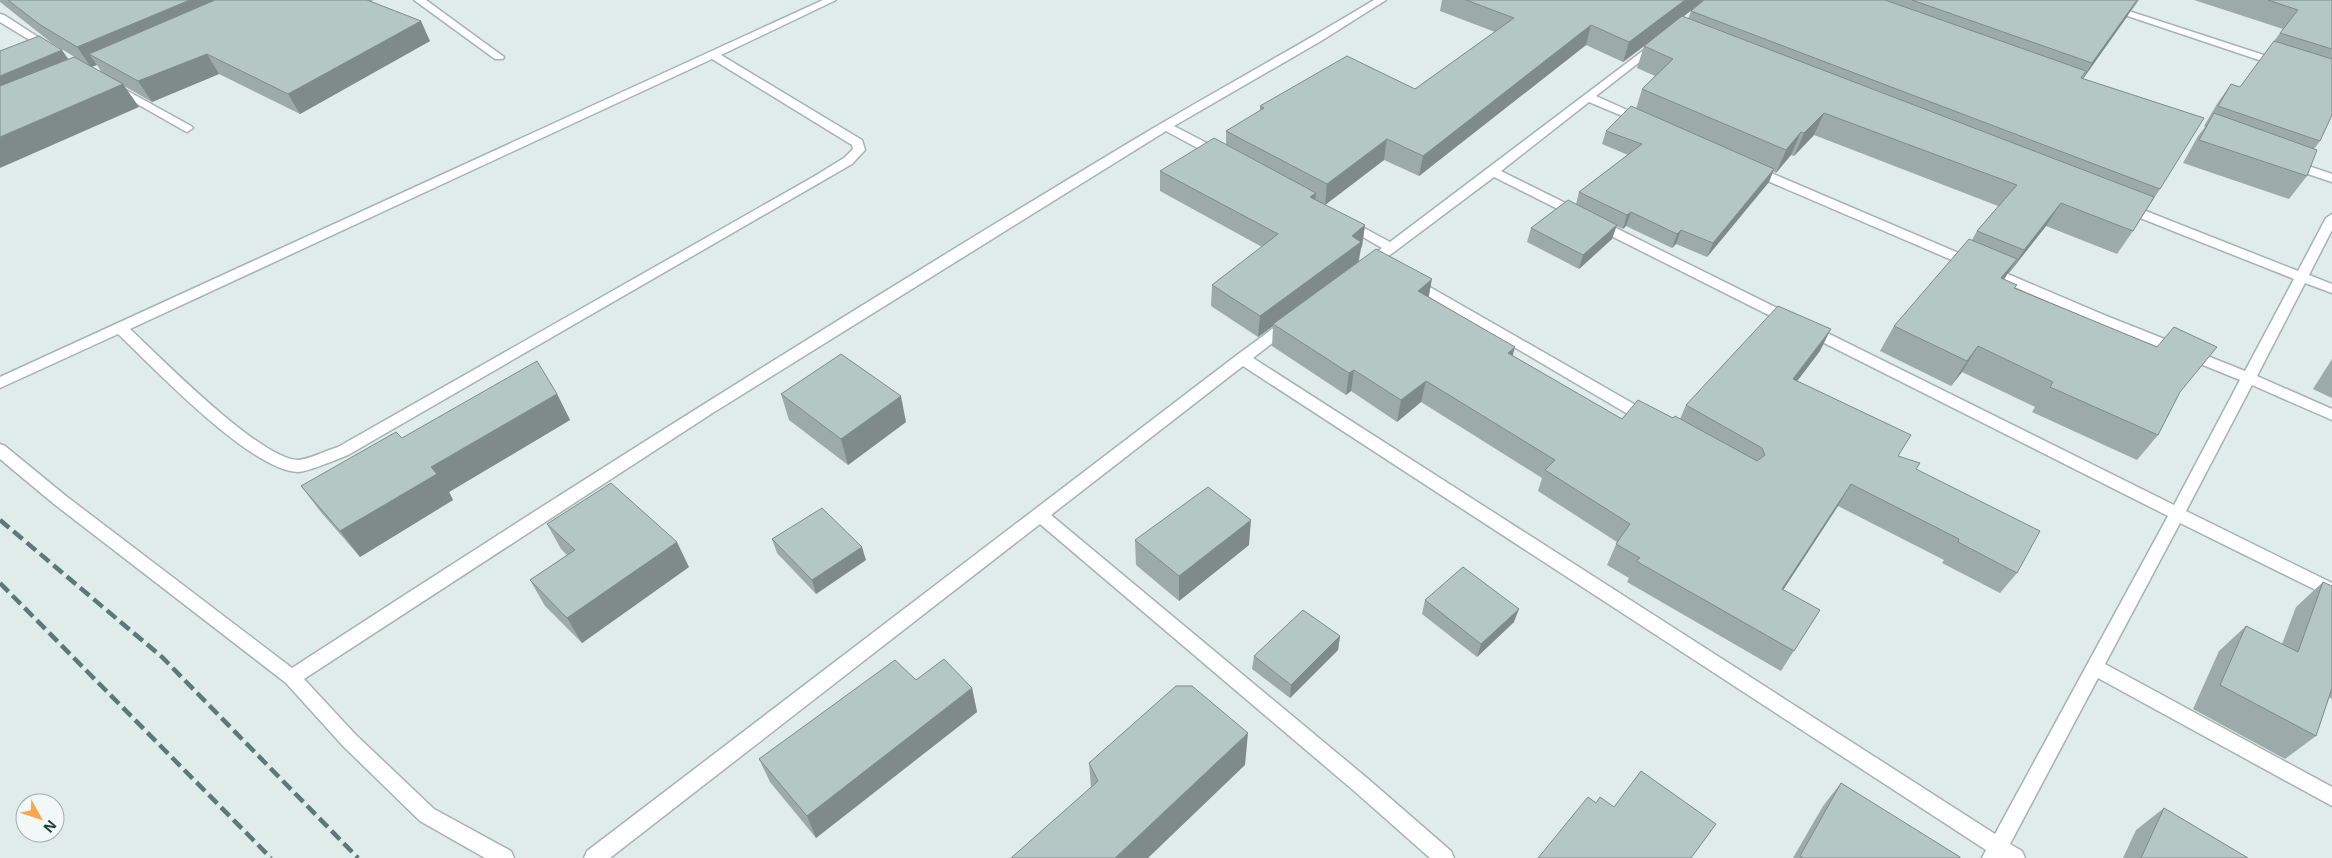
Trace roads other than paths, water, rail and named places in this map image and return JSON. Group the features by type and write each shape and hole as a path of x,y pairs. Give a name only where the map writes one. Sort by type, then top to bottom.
{"street":[{"path":"419,0 499,57"},
{"path":"0,383 831,0"},
{"path":"292,678 495,543 813,342 1166,126 1381,0"},
{"path":"2085,0 2295,68"},
{"path":"0,16 57,52"},
{"path":"1360,271 1493,172 1664,37"},
{"path":"119,327 238,436 275,459 298,466 343,451 848,162 859,150 858,143 712,54"},
{"path":"106,82 187,128"},
{"path":"1588,97 1658,128"},
{"path":"1166,126 1235,164"},
{"path":"2277,158 2332,178"},
{"path":"1738,164 2099,318 2249,378 2332,415"},
{"path":"1493,172 2332,591"},
{"path":"2116,204 2332,289"},
{"path":"1995,853 2177,514 2332,218"},
{"path":"1339,220 1391,248"},
{"path":"1376,259 1659,425"},
{"path":"594,858 1242,358 1297,318"},
{"path":"1242,358 1995,853 2015,858"},
{"path":"0,450 60,500 292,678 349,740 427,815 504,858"},
{"path":"1040,515 1360,784 1444,858"},
{"path":"2095,667 2332,797"}],"railway":[{"path":"0,520 162,657 358,858"},
{"path":"0,583 271,858"}]}
